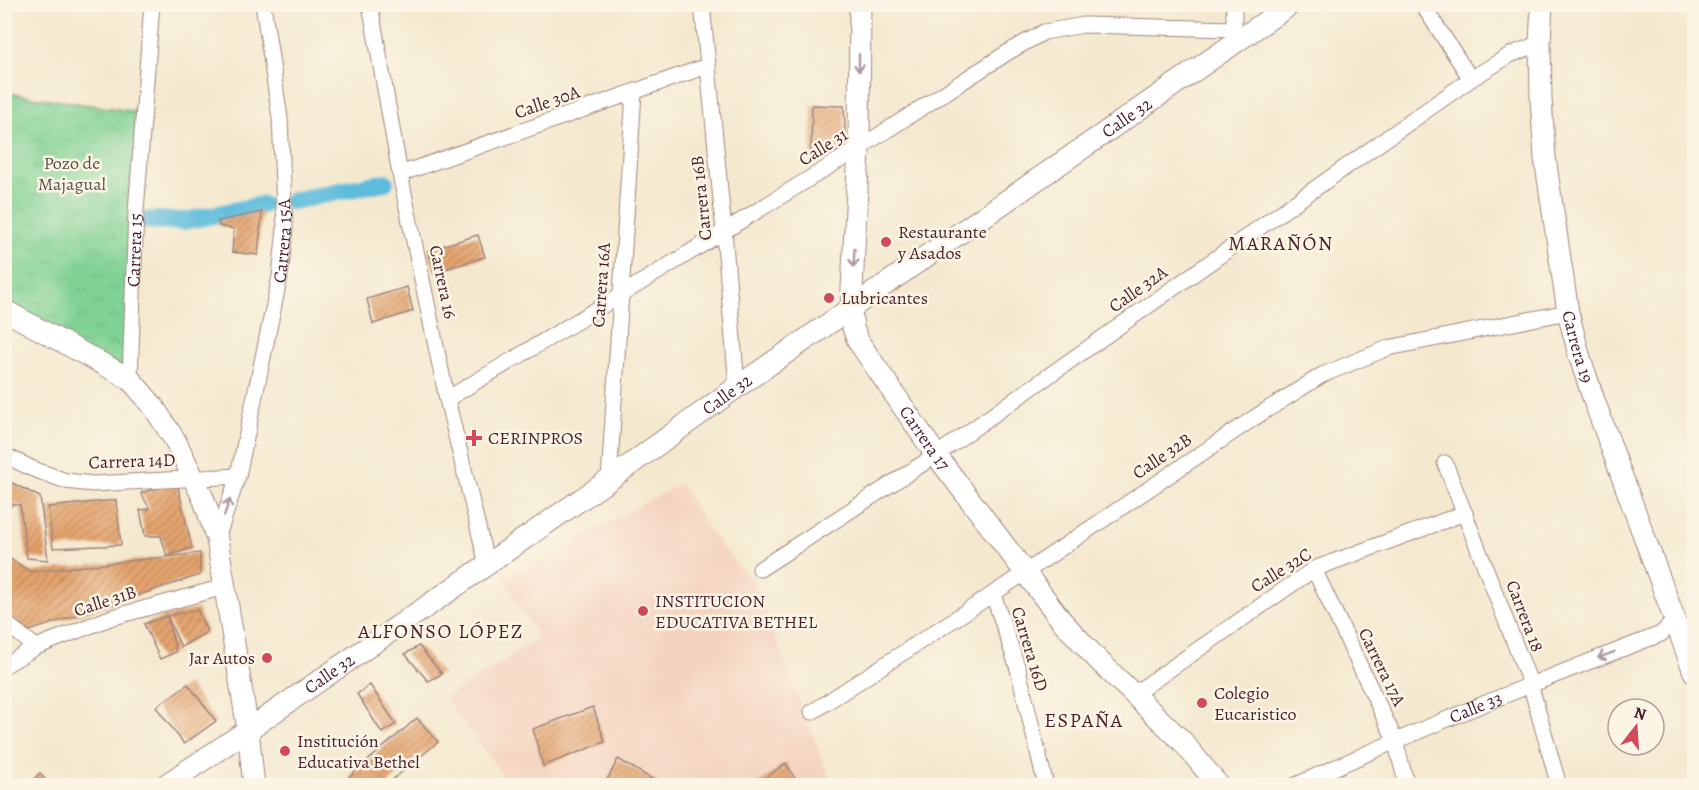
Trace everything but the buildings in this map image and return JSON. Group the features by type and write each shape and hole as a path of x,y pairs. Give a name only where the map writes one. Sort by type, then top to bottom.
{"main road":[{"name":"Carrera 17","path":"860,4 859,148 851,310 853,328 858,341 936,455 1069,629 1096,659 1182,741 1219,786"},
{"name":"Calle 32","path":"164,786 609,480 1237,34 1291,4"},
{"name":"Carrera 19","path":"1542,4 1541,99 1545,158 1568,312 1595,403 1681,628 1695,672"},
{"path":"4,310 130,379 153,406 176,441 194,478"},
{"name":"Carrera 15A","path":"194,478 217,539 248,730 254,786"}],"street":[{"name":"Carrera 15","path":"130,379 136,211 152,4"},
{"name":"Carrera 15A","path":"217,539 238,476 280,276 285,228 280,118 263,4"},
{"name":"Carrera 16","path":"370,4 400,174 447,399 487,565"},
{"name":"Carrera 16B","path":"702,4 737,387"},
{"path":"1234,4 1237,34"},
{"path":"1422,4 1471,79"},
{"name":"Calle 31","path":"447,399 619,296 859,148 1010,51 1044,32 1084,25 1237,34"},
{"name":"Calle 32A","path":"760,569 936,455 1471,79 1510,55 1540,43"},
{"name":"Calle 30A","path":"400,174 707,66"},
{"name":"Carrera 16A","path":"609,480 619,296 634,92"},
{"name":"Calle 32B","path":"812,712 1322,375 1388,348 1568,312"},
{"name":"Carrera 14D","path":"4,455 66,481 93,484 194,478"},
{"name":"Carrera 18","path":"1445,463 1530,683 1559,786"},
{"path":"194,478 238,476"},
{"name":"Calle 32C","path":"1134,694 1314,569 1465,513"},
{"name":"Carrera 17A","path":"1314,569 1395,740 1407,786"},
{"name":"Calle 31B","path":"4,666 36,646 110,618 224,587"},
{"name":"Carrera 16D","path":"993,594 1018,669 1046,786"},
{"path":"4,622 36,646"},
{"name":"Calle 33","path":"1294,786 1530,683 1681,628"}],"shaded area":[{"name":"INSTITUCION EDUCATIVA BETHEL","path":"679,484 720,545 754,582 832,785 510,785 445,698 538,639 504,579"}],"green space":[{"name":"Pozo de Majagual","path":"5,93 144,113 128,386 5,310"}],"waterway":[{"path":"292,201 385,182"},
{"path":"147,220 184,221 262,205"}],"place":[{"name":"Restaurante y Asados","path":"886,242"},
{"name":"Lubricantes","path":"829,298"},
{"name":"CERINPROS","path":"474,438"},
{"name":"INSTITUCION EDUCATIVA BETHEL","path":"643,611"},
{"name":"Jar Autos","path":"267,658"},
{"name":"Colegio Eucaristico","path":"1202,703"},
{"name":"Institución Educativa Bethel","path":"285,751"}],"district":[{"name":"MARAÑÓN","path":"1281,243"},
{"name":"ALFONSO LÓPEZ","path":"441,631"},
{"name":"ESPAÑA","path":"1084,720"}]}
